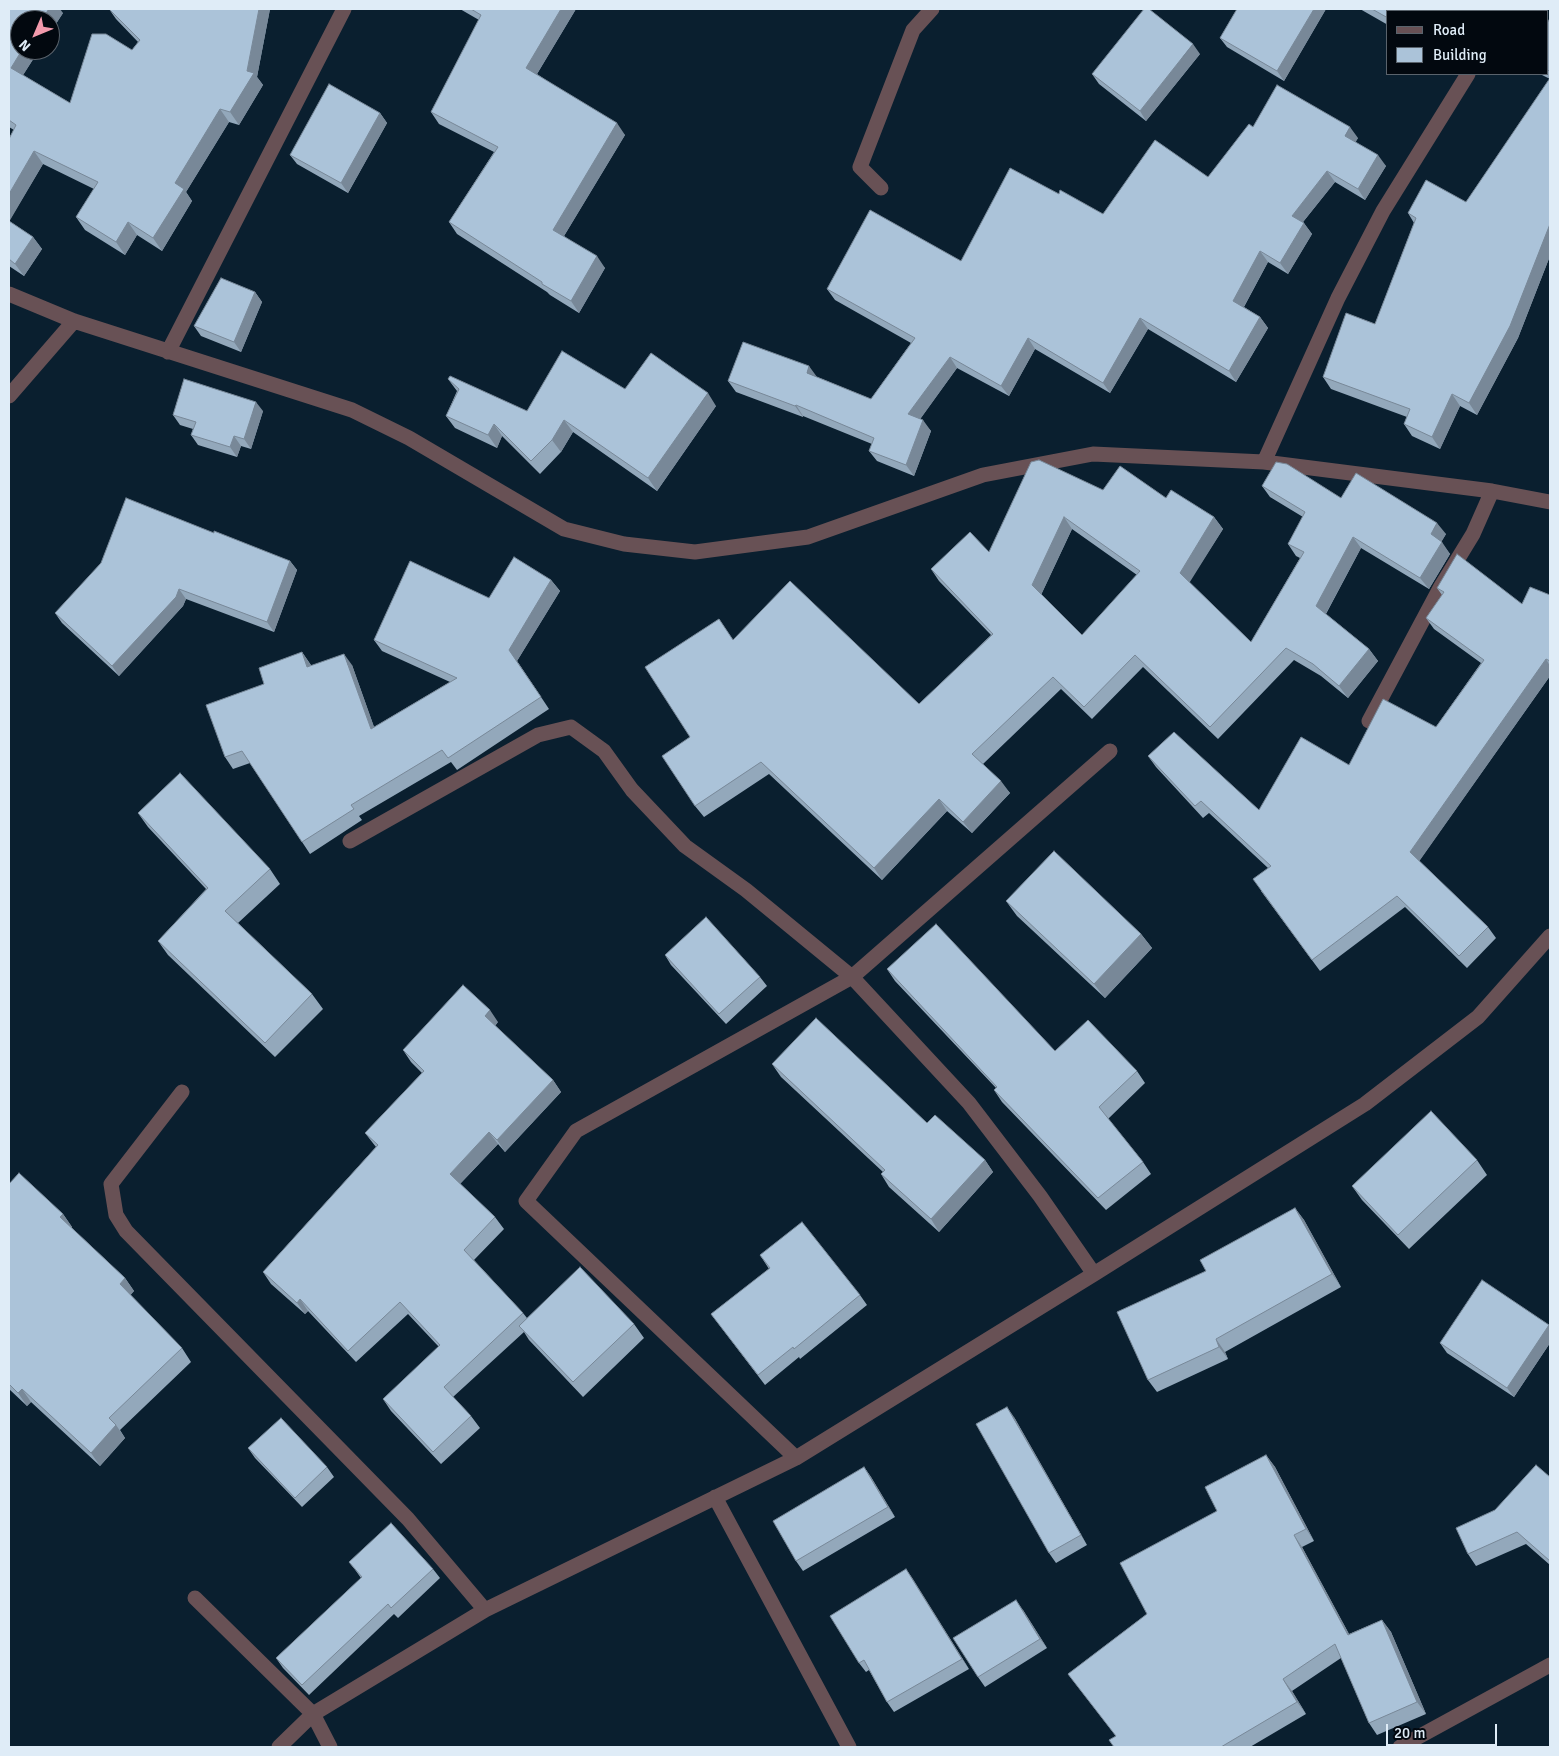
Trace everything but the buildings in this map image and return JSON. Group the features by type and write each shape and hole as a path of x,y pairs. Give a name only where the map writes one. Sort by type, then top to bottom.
{"street":[{"path":"168,352 344,9"},
{"path":"881,188 860,167 913,30 932,9"},
{"path":"1264,462 1338,298 1384,211 1467,75"},
{"path":"9,294 74,321 352,410 409,438 564,529 624,544 695,552 808,537 983,475 1093,454 1264,462 1492,491 1550,502"},
{"path":"9,396 74,321"},
{"path":"1369,721 1440,588 1473,534 1492,491"},
{"path":"350,841 538,735 571,727 604,751 632,790 685,846 746,890 852,977 970,1103 1040,1196 1094,1274"},
{"path":"796,1458 526,1201 576,1131 852,977 1110,751"},
{"path":"279,1747 313,1714 485,1610 796,1458 1365,1104 1478,1017 1550,936"},
{"path":"182,1092 111,1184 116,1215 126,1231 408,1519 485,1610"},
{"path":"715,1497 849,1747"},
{"path":"195,1598 313,1714 330,1747"},
{"path":"1400,1747 1550,1665"}]}
